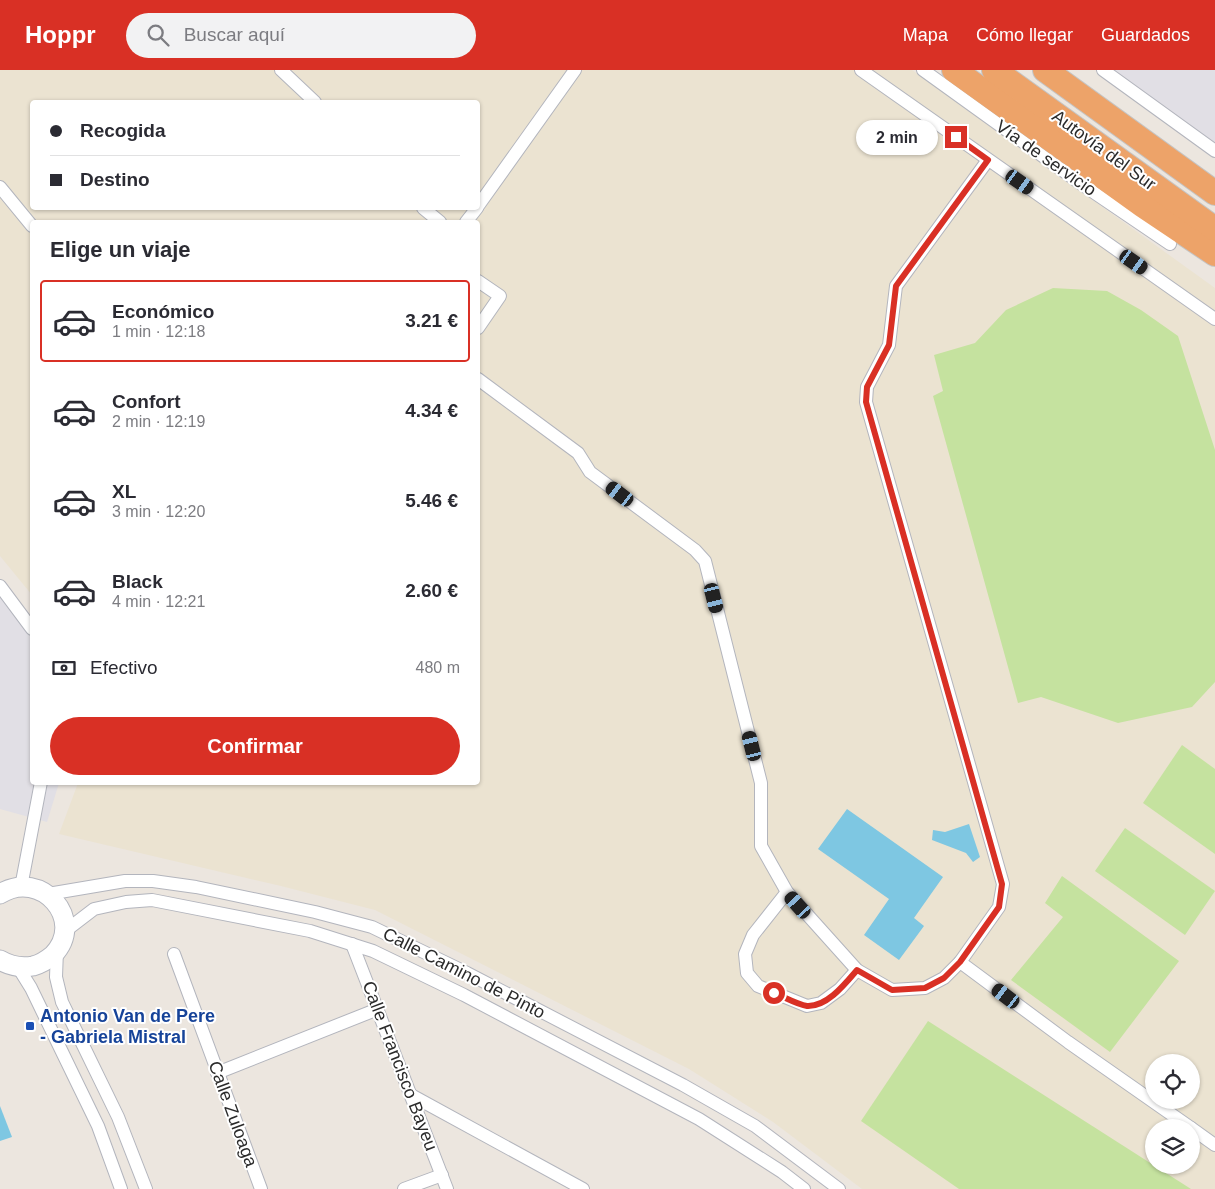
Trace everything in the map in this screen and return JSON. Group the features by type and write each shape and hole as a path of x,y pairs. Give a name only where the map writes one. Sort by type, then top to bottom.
{"highway":[{"path":"954,70 1142,206 1215,254"},
{"name":"Autovía del Sur","path":"994,70 1215,229"},
{"name":"Autovía del Sur","path":"1045,70 1215,193"},
{"path":"1170,244 1215,271"}],"street":[{"path":"281,70 312,100"},
{"path":"480,203 575,70"},
{"path":"861,70 1215,319"},
{"name":"Vía de servicio","path":"923,70 1080,183 1170,244"},
{"path":"1103,70 1215,151"},
{"path":"480,380 578,453 590,472 694,550 705,561 761,783 761,846 787,892 857,970 892,990 925,988 944,978 960,962 999,907 1002,884 866,402 867,387 889,345 896,286 988,160"},
{"path":"0,187 30,224"},
{"path":"426,210 438,220"},
{"path":"480,282 500,296 480,325"},
{"path":"0,586 30,626"},
{"path":"40,785 8,889 40,890 48,894 61,911 64,921 64,932 57,950 56,977 62,1002 118,1117 146,1189"},
{"name":"Calle Camino de Pinto","path":"48,894 125,881 153,880 315,912 372,927 683,1085 755,1126 839,1189"},
{"path":"787,892 753,935 745,954 747,973 758,986 806,1006 821,1003 840,989 857,970"},
{"name":"Calle Camino de Pinto","path":"64,932 94,909 126,902 152,900 310,931 373,951 464,995 699,1119 782,1172 804,1189"},
{"name":"Calle Francisco Bayeu","path":"352,944 447,1189"},
{"path":"7,967 24,968 37,965 48,960 57,950"},
{"name":"Calle Zuloaga","path":"174,954 261,1189"},
{"path":"960,962 1068,1042 1178,1119"},
{"path":"7,967 31,988 98,1126 121,1189"},
{"path":"217,1073 378,1009"},
{"path":"411,1095 583,1189"},
{"path":"1200,1133 1214,1141"},
{"path":"404,1189 442,1175"}],"shaded area":[{"path":"0,70 912,70 1215,288 1215,1189 862,1189 773,1122 689,1069 375,910 59,834 77,785 480,785 480,220 30,220 30,593 0,556"},
{"path":"1103,70 1215,70 1215,151"},
{"path":"0,579 30,617 30,785 58,785 47,822 0,809"}],"green space":[{"path":"1053,288 1107,291 1141,310 1178,336 1215,450 1215,682 1192,707 1118,723 1041,697 1018,703 933,396 943,391 934,355 975,343 1006,310"},
{"path":"1182,745 1215,769 1215,854 1143,803"},
{"path":"1125,828 1215,891 1185,935 1095,871"},
{"path":"1062,876 1179,961 1110,1052 1011,980 1063,917 1045,903"},
{"path":"928,1021 1145,1160 1145,1174 1168,1174 1191,1189 959,1189 861,1121"}],"water":[{"path":"847,809 943,877 914,918 924,926 899,960 864,935 889,899 818,849"},
{"path":"969,824 980,857 973,862 966,853 932,840 933,830 945,832"},
{"path":"0,1106 12,1137 0,1141"}],"place":[{"name":"Antonio Van de Pere - Gabriela Mistral","path":"30,1026"}],"route":[{"path":"774,993 806,1006 821,1003 840,989 857,970 892,990 925,988 944,978 960,962 999,907 1002,884 866,402 867,387 889,345 896,286 988,160 956,137"}]}
